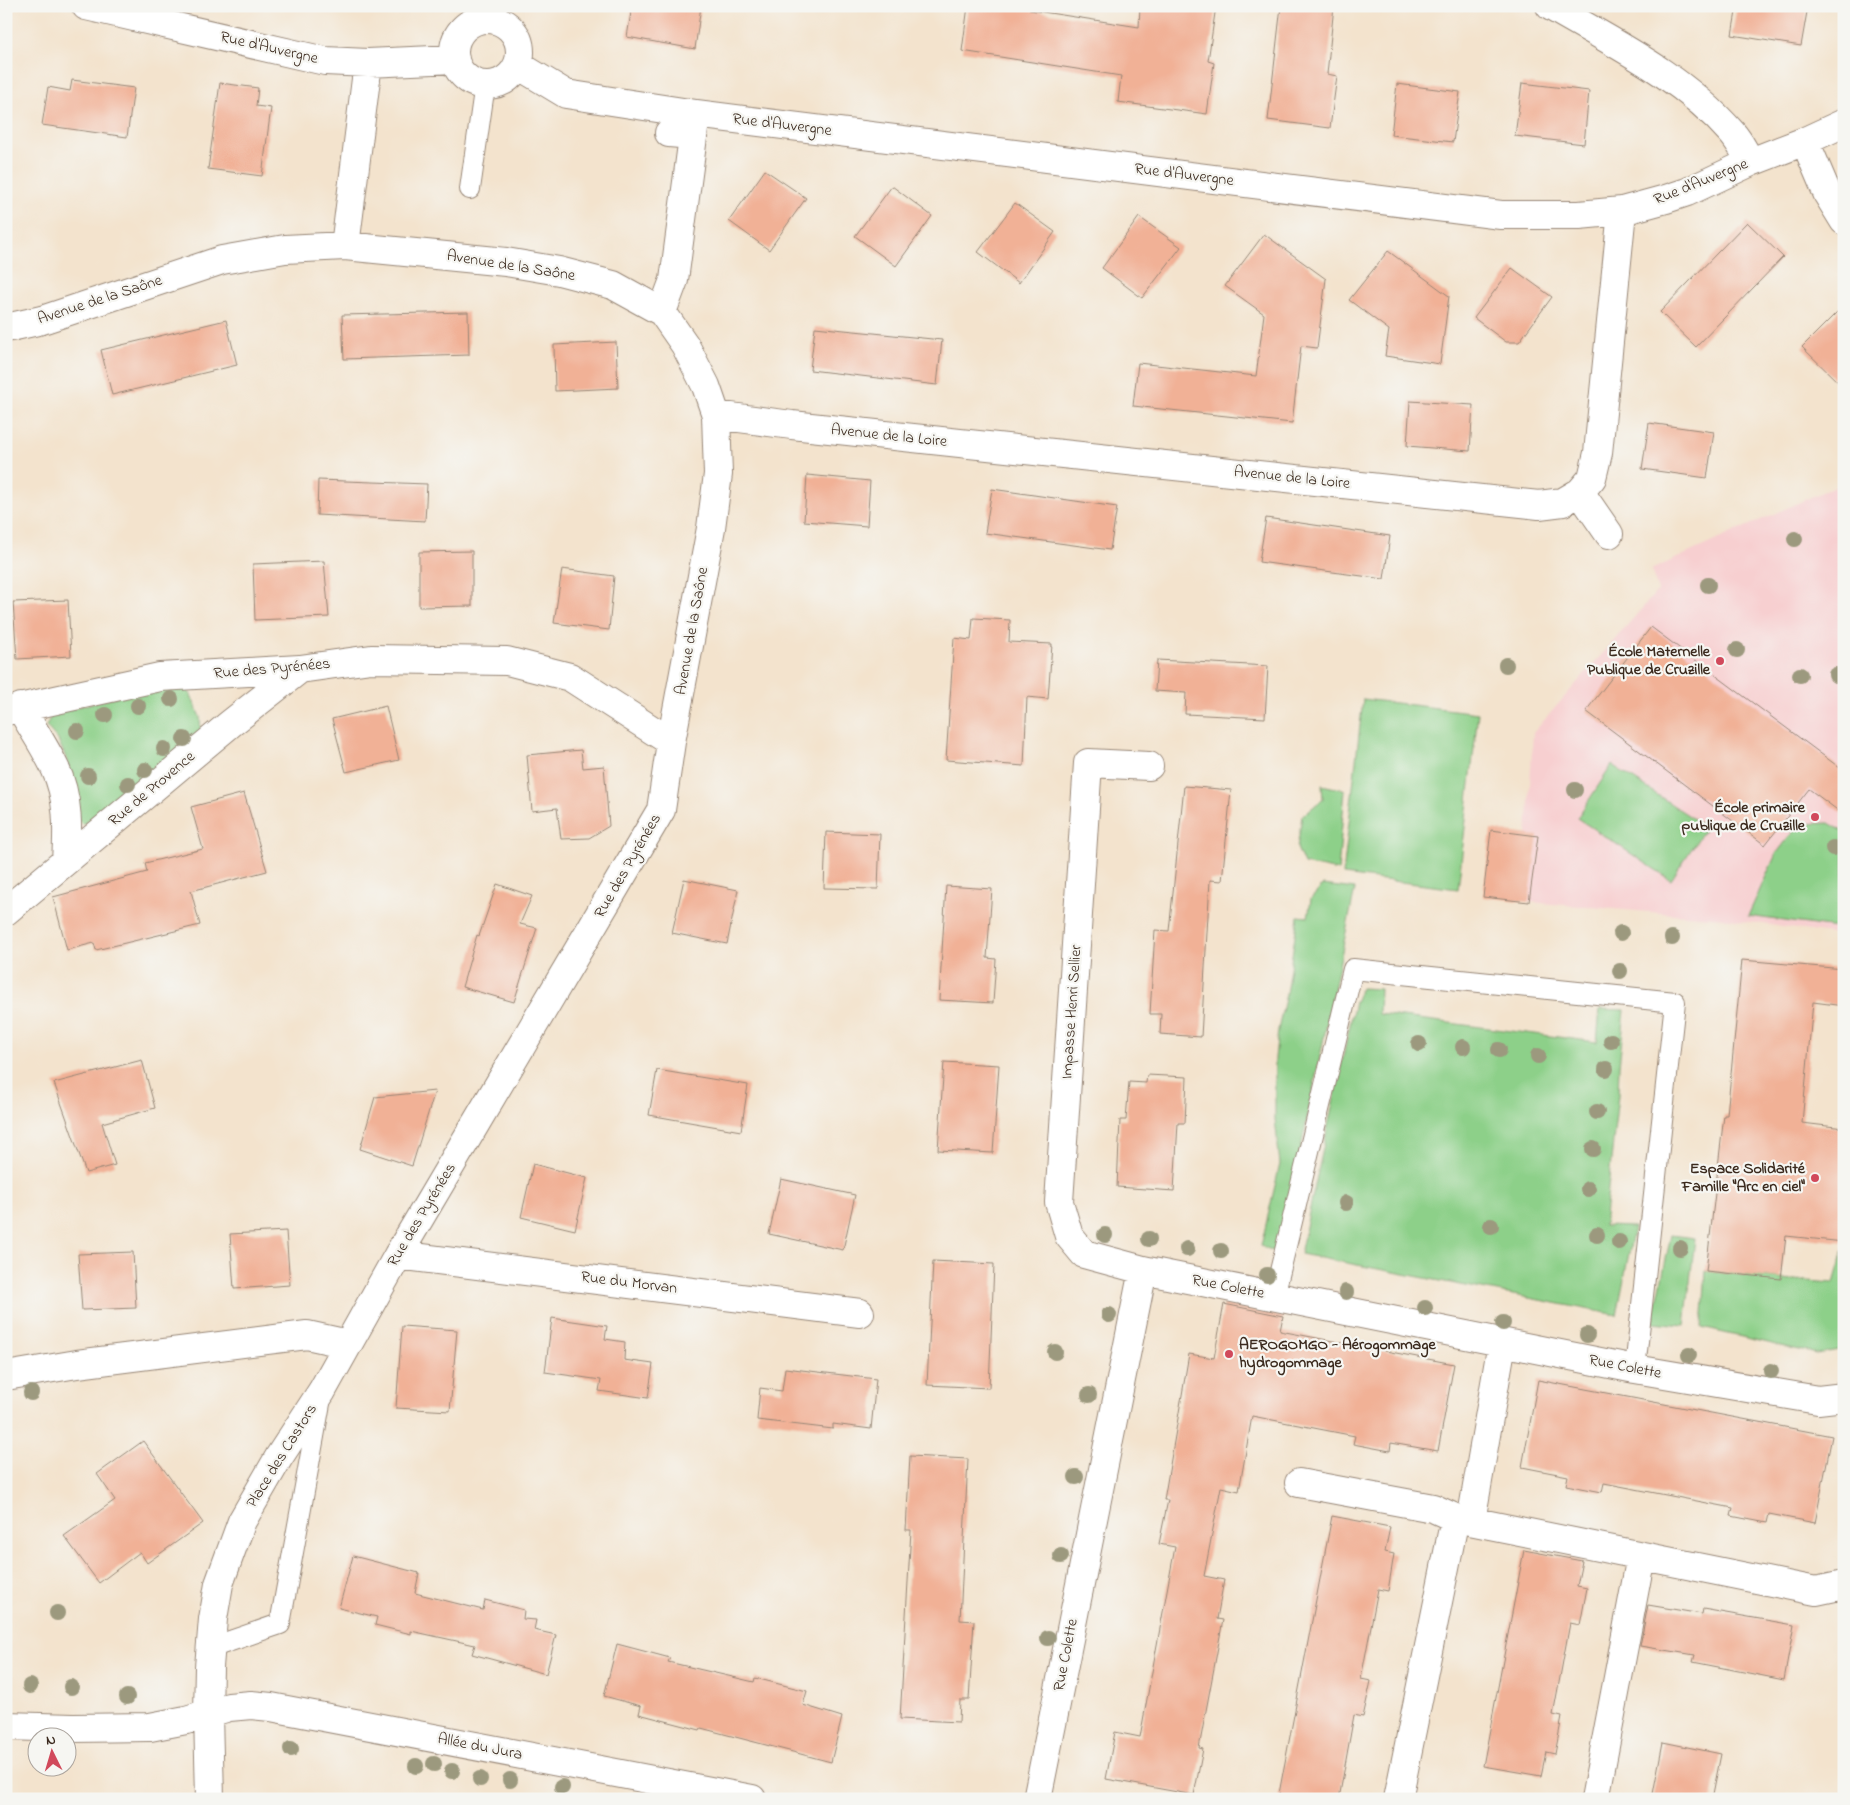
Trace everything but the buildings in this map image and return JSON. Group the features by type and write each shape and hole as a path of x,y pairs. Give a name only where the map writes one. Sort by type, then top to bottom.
{"street":[{"name":"Rue d'Auvergne","path":"86,6 325,61 368,63 455,59"},
{"path":"1550,6 1664,72 1706,106 1734,135 1752,162"},
{"path":"499,13 512,30 520,46 518,65 508,78 493,85 476,84 462,74 455,59 455,46 460,33 470,24 499,13"},
{"path":"345,246 368,63"},
{"name":"Rue d'Auvergne","path":"518,65 566,94 686,127 1501,215 1579,215 1622,210 1687,192 1844,123"},
{"path":"662,312 674,280 686,127"},
{"path":"1805,141 1828,195 1844,221"},
{"path":"1609,534 1580,492 1592,478 1598,453 1622,210"},
{"name":"Avenue de la Saône","path":"6,328 42,320 222,260 285,249 345,246 506,262 560,270 613,285 662,312 685,345 706,386 716,415 718,474 712,519 671,742"},
{"name":"Avenue de la Loire","path":"716,415 792,425 1539,505 1562,502 1580,492"},
{"name":"Rue des Pyrénées","path":"13,709 160,678 300,669 371,659 507,661 570,677 671,742 661,810 398,1255 348,1344"},
{"name":"Rue de Provence","path":"6,911 230,724 300,669"},
{"path":"13,709 56,770 65,801 68,830 66,861"},
{"name":"Impasse Henri Sellier","path":"1143,1270 1084,1254 1069,1236 1060,1202 1088,763 1149,766"},
{"name":"Rue du Morvan","path":"398,1255 860,1313"},
{"name":"Rue Colette","path":"1037,1799 1143,1270 1635,1369 1818,1400 1844,1396"},
{"path":"6,1376 77,1364 307,1335 348,1344"},
{"path":"1398,1799 1502,1343"},
{"name":"Place des Castors","path":"210,1799 208,1713 210,1648 213,1619 220,1584 242,1521 279,1457 322,1391 348,1344"},
{"path":"1299,1483 1433,1508 1463,1519 1816,1591 1844,1586"},
{"path":"1595,1799 1640,1556"},
{"name":"Allée du Jura","path":"208,1713 229,1707 251,1705 271,1707 752,1799"},
{"path":"6,1726 73,1728 150,1727 186,1720 208,1713"}],"lane":[{"path":"470,189 485,84"},
{"path":"1274,1296 1353,969 1675,1002 1635,1369"},
{"path":"210,1648 280,1624 322,1391"}],"shaded area":[{"name":"École Maternelle Publique de Cruzille","path":"1844,482 1844,936 1722,918 1529,902 1538,836 1527,835 1533,733 1658,590 1651,570"}],"green space":[{"path":"172,681 190,693 200,717 201,736 97,818 82,824 74,816 67,760 58,740 46,726 52,714"},
{"path":"1363,699 1478,713 1458,889 1343,875"},
{"path":"1612,765 1706,827 1671,880 1577,818"},
{"path":"1322,785 1345,790 1338,871 1304,864 1297,848 1302,816 1323,799"},
{"path":"1829,823 1844,832 1844,929 1748,916 1776,854 1799,824"},
{"path":"1323,885 1355,889 1279,1253 1261,1246 1280,1164 1275,1119 1275,1058 1278,1030 1286,994 1298,916 1308,917 1311,899"},
{"path":"1361,988 1380,989 1379,1014 1597,1042 1600,1009 1625,1010 1604,1226 1634,1227 1617,1315 1300,1254 1355,1002"},
{"path":"1671,1235 1695,1238 1685,1325 1653,1322"},
{"path":"1844,1249 1844,1349 1817,1354 1702,1328 1706,1271 1834,1283"}],"place":[{"name":"École Maternelle Publique de Cruzille","path":"1720,661"},
{"name":"École primaire publique de Cruzille","path":"1815,817"},
{"name":"Espace Solidarité Famille \"Arc en ciel\"","path":"1815,1178"},
{"name":"AEROGOMGO - Aérogommage hydrogommage","path":"1229,1354"}]}
